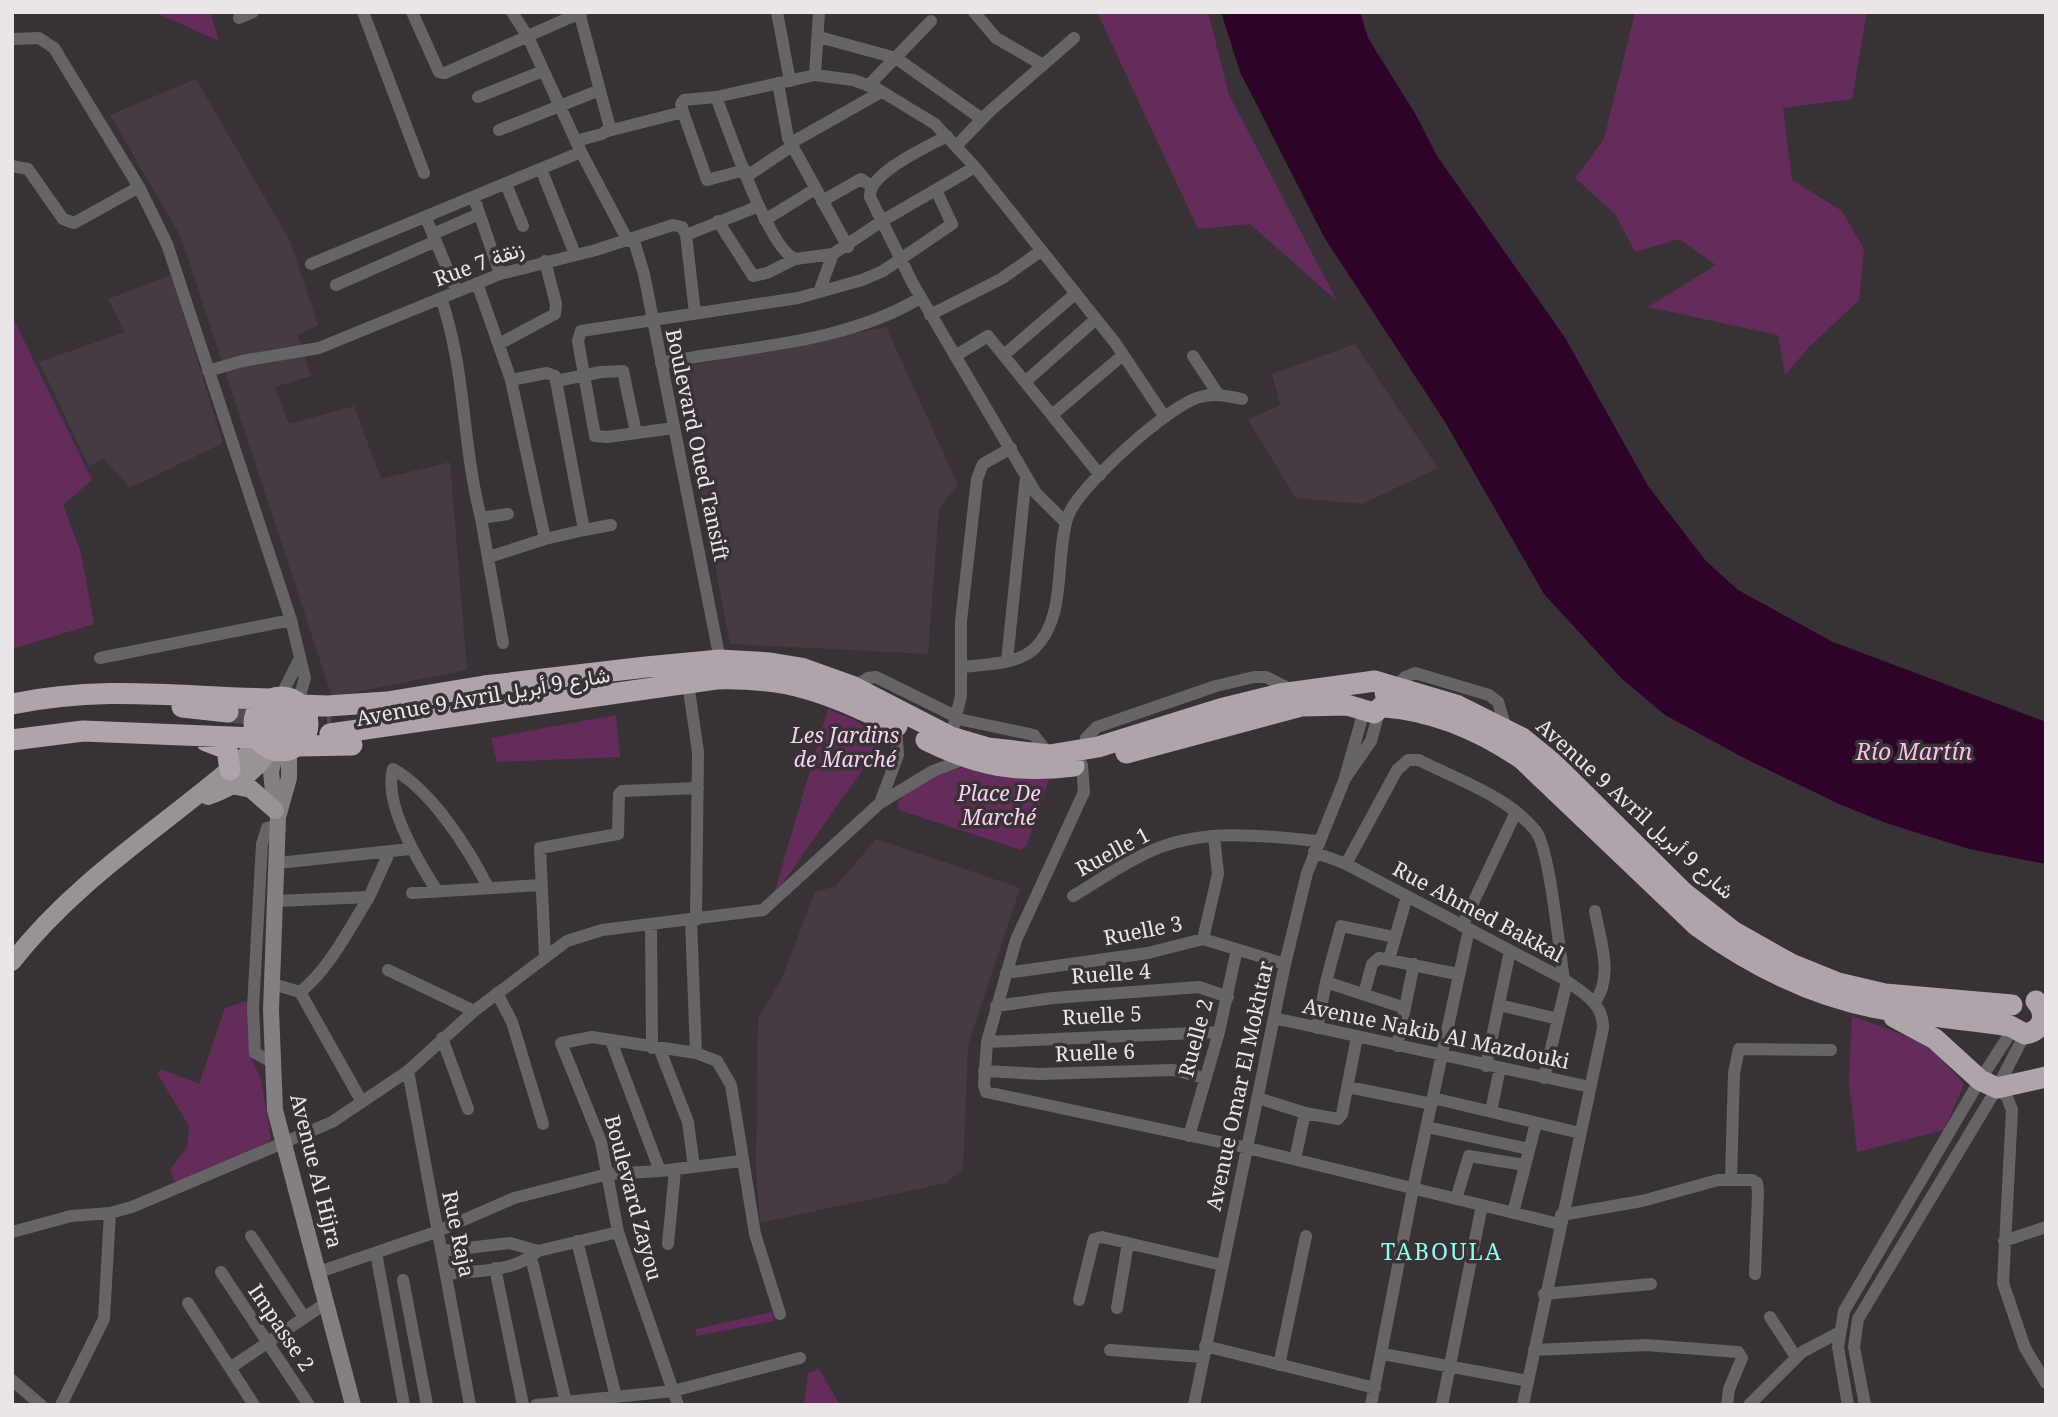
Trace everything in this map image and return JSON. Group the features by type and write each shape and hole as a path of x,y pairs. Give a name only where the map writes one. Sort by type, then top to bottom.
{"highway":[{"name":"Avenue 9 Avril شارع 9 أبريل","path":"12,740 83,731 188,735 280,727 327,706 387,702 484,686 720,660 801,668 854,687 902,722"},
{"name":"Avenue 9 Avril شارع 9 أبريل","path":"646,667 330,727 681,684 756,678 808,687 902,722"},
{"name":"Avenue 9 Avril شارع 9 أبريل","path":"977,757 1049,754 1082,758 1211,712 1295,691 1360,685 1370,681 1378,702"},
{"name":"Avenue 9 Avril شارع 9 أبريل","path":"12,704 48,697 137,691 280,727 330,748 462,730 556,713 681,684"},
{"name":"Avenue 9 Avril شارع 9 أبريل","path":"1378,702 1454,723 1502,746 1522,759 1580,811 1675,907 1725,946 1813,990 1876,1008 2015,1023"},
{"name":"Avenue 9 Avril شارع 9 أبريل","path":"977,757 1036,769 1282,710 1378,702 1456,705 1506,728 1554,764 1684,892 1734,932 1791,964 1838,983 2036,1030 2043,1010 2023,998 2015,1023"},
{"path":"12,715 62,706 135,704 228,720 63,720 12,729"},
{"path":"902,722 954,727 977,757"},
{"path":"902,722 977,757"},
{"path":"188,735 227,749 231,778"},
{"path":"1876,1008 1934,1039 1988,1084 2046,1077"}],"main road":[{"path":"12,962 36,932 78,891 122,853 231,778 280,727"},
{"path":"231,778 251,789 277,817"}],"street":[{"path":"239,18 253,12"},
{"path":"363,12 424,173"},
{"path":"412,12 439,72 445,73 580,12 610,124 608,131"},
{"name":"Boulevard Oued Tansift","path":"512,12 528,37 578,147 631,239 661,363 720,660"},
{"path":"777,12 791,145 848,247"},
{"path":"815,75 819,12"},
{"path":"974,12 996,38 1043,65"},
{"path":"868,86 931,21"},
{"path":"819,37 895,58 982,119"},
{"path":"12,39 39,38 54,48 139,187 167,244 291,620 305,678 280,727"},
{"path":"957,146 982,119 1074,38"},
{"path":"478,97 543,71"},
{"path":"881,92 746,173 707,180 682,112 684,100 716,97 815,75 836,76 868,86 881,92 922,114 947,136 975,167 1124,355 1164,416"},
{"path":"499,130 600,90"},
{"path":"716,97 765,220 783,249 794,259"},
{"path":"311,264 541,169 608,131 682,112"},
{"path":"947,136 879,176 871,186 870,197 920,298 1026,476 1044,503 1066,523"},
{"path":"12,166 24,166 34,173 56,209 69,222 82,221 139,187"},
{"path":"718,221 753,276 794,259 833,254 848,247 882,221 975,167"},
{"path":"541,169 575,254"},
{"path":"822,201 861,179 871,186"},
{"path":"506,184 523,226"},
{"path":"765,220 815,189"},
{"path":"674,428 595,436 578,341 581,331 652,322 819,292 874,276 952,224 936,190"},
{"path":"474,198 500,274"},
{"path":"695,313 685,235 759,206"},
{"path":"336,285 479,214"},
{"path":"426,218 457,292"},
{"name":"Rue 7 زنقة","path":"208,371 242,361 319,348 500,274 545,261 631,239 673,225 682,227 685,235"},
{"path":"930,314 1001,279 1041,251"},
{"path":"819,292 833,254"},
{"path":"499,344 555,314 556,304 545,261"},
{"path":"477,283 511,380 545,539"},
{"path":"1004,355 1075,294"},
{"path":"441,298 461,372 472,479 489,557 503,643"},
{"path":"661,363 842,331 878,321 920,298"},
{"path":"1026,382 1096,319"},
{"path":"955,356 988,336 1100,475"},
{"path":"1052,415 1124,355"},
{"path":"1193,356 1218,394"},
{"path":"556,381 584,374 623,371 636,433"},
{"path":"511,380 547,373 555,376 584,530"},
{"path":"962,667 1007,661 1035,648 1049,625 1066,523 1073,504 1100,475 1164,416 1182,403 1218,394 1242,399"},
{"path":"954,727 962,667 961,621 979,469 990,459 1011,448"},
{"path":"1007,661 1026,476"},
{"path":"481,518 508,514"},
{"path":"489,557 545,539 611,526"},
{"path":"100,658 291,620"},
{"path":"280,727 300,658"},
{"path":"854,687 868,678 876,677 954,727 1034,735 1049,754"},
{"path":"681,684 698,752 694,920 696,1053"},
{"name":"Avenue Omar El Mokhtar","path":"1194,1405 1285,964 1316,846 1378,702"},
{"path":"880,803 898,755 902,722"},
{"name":"Avenue Al Hijra","path":"280,727 289,778 277,817 278,863 271,1010 275,1110 353,1405"},
{"path":"12,1233 71,1216 110,1213 132,1207 331,1122 408,1071 474,1011 567,941 591,932 755,913 773,904 880,803 933,771 977,757"},
{"path":"1082,758 1084,792 1030,906 996,1006 987,1042 984,1071 984,1087 991,1095 1248,1148 1513,1213 1560,1220 1731,1178 1755,1181 1758,1187 1755,1274"},
{"path":"1346,864 1397,770 1408,760 1419,760 1516,812 1540,838 1566,980 1544,1078"},
{"path":"437,891 410,849 397,806 393,769 432,804 457,834 488,887"},
{"path":"545,956 540,848 618,835 620,792 698,788"},
{"path":"1371,1405 1465,928 1516,812"},
{"path":"272,1062 255,1053 254,1008 264,835 277,817"},
{"path":"1203,939 1218,874 1214,836"},
{"name":"Ruelle 1","path":"1073,896 1158,848 1214,836 1267,836 1316,846"},
{"name":"Rue Ahmed Bakkal","path":"1316,846 1566,980 1595,1002"},
{"path":"278,863 410,849"},
{"path":"300,992 325,967 369,897 390,851"},
{"path":"412,893 541,884"},
{"path":"1389,959 1407,896"},
{"path":"276,901 369,897"},
{"path":"1523,1405 1544,1294 1603,1028 1602,1014 1595,1002 1603,988 1605,971 1594,911"},
{"path":"651,925 656,1049 686,1114 694,1167"},
{"path":"1317,1028 1341,926 1394,937"},
{"name":"Ruelle 3","path":"1006,973 1149,953 1203,939 1285,964"},
{"path":"256,942 274,943"},
{"name":"Ruelle 2","path":"1189,1136 1228,997 1237,949"},
{"path":"1486,1066 1510,951"},
{"path":"1364,994 1374,961 1389,959 1457,974"},
{"path":"1397,1046 1414,964"},
{"path":"388,970 474,1011"},
{"path":"1326,982 1405,1008"},
{"path":"273,984 300,992 362,1102"},
{"name":"Ruelle 4","path":"996,1006 1053,998 1199,987 1228,997"},
{"path":"497,993 512,1022 543,1124"},
{"path":"1499,1005 1558,1019"},
{"path":"254,1008 271,1010"},
{"name":"Avenue Nakib Al Mazdouki","path":"1274,1018 1590,1087"},
{"path":"1865,1405 1854,1347 1858,1320 1988,1084 2015,1023"},
{"path":"1848,1405 1839,1360 1838,1332 1844,1311 1988,1084 2015,1023"},
{"name":"Ruelle 5","path":"987,1042 1219,1031"},
{"name":"Boulevard Zayou","path":"611,1041 582,1037 561,1043 592,1116 608,1174 618,1232 678,1405"},
{"path":"1258,1098 1305,1113 1338,1119 1348,1087 1357,1037"},
{"path":"442,1038 468,1109"},
{"path":"611,1041 696,1053 717,1061 731,1085 741,1161 755,1234 780,1314"},
{"path":"611,1041 660,1171"},
{"path":"1731,1178 1734,1073 1739,1049 1831,1050"},
{"path":"1491,1111 1500,1069"},
{"name":"Ruelle 6","path":"984,1071 1040,1074 1173,1070 1205,1078"},
{"name":"Rue Raja","path":"408,1071 470,1405"},
{"path":"1988,1084 2007,1097 2012,1110 2002,1276 2005,1294 2025,1348 2046,1382"},
{"path":"1348,1087 1491,1111 1580,1133"},
{"path":"1295,1159 1305,1113"},
{"path":"1513,1213 1536,1123"},
{"path":"1427,1127 1529,1149"},
{"path":"1456,1199 1469,1156 1525,1165"},
{"path":"318,1272 436,1233 514,1198 608,1174 675,1170 741,1161"},
{"path":"668,1244 675,1170"},
{"path":"1441,1405 1482,1205"},
{"path":"61,1405 104,1319 110,1213"},
{"path":"2004,1241 2046,1227"},
{"path":"447,1274 495,1268 533,1253 618,1232"},
{"path":"251,1236 304,1317"},
{"path":"1279,1365 1306,1236"},
{"path":"1079,1300 1092,1241 1102,1237 1222,1265"},
{"path":"577,1241 616,1397"},
{"path":"442,1251 510,1243 533,1253"},
{"path":"1117,1308 1128,1243"},
{"path":"376,1253 404,1405"},
{"path":"533,1253 566,1402"},
{"path":"495,1268 523,1405"},
{"name":"Impasse 2","path":"221,1272 309,1405"},
{"path":"402,1280 428,1405"},
{"path":"1544,1294 1590,1292 1651,1284"},
{"path":"188,1303 254,1405"},
{"path":"230,1368 326,1303"},
{"path":"1770,1317 1796,1357"},
{"path":"1749,1405 1796,1357 1814,1343 1838,1332"},
{"path":"1534,1350 1646,1345 1738,1352 1742,1358 1729,1389 1727,1405"},
{"path":"1110,1350 1204,1352 1279,1365 1375,1388"},
{"path":"1383,1354 1528,1381"},
{"path":"536,1405 673,1391 800,1358"},
{"path":"12,1380 41,1405"}],"shaded area":[{"path":"196,79 290,241 318,325 298,335 311,376 275,387 289,424 354,406 381,479 450,462 467,670 332,697 181,237 110,115"},
{"path":"171,275 223,443 130,488 104,459 89,466 39,362 125,332 108,299"},
{"path":"886,327 958,485 939,508 928,654 730,644 678,368"},
{"path":"1355,344 1438,468 1362,504 1296,498 1248,420 1280,405 1272,374"},
{"path":"876,839 1020,888 968,1045 963,1169 946,1183 760,1223 756,1167 758,1018 782,978 815,892 836,886"}],"green space":[{"path":"154,12 210,12 219,41"},
{"path":"1097,12 1208,12 1229,95 1337,301 1250,224 1198,229"},
{"path":"1635,12 1867,12 1852,99 1783,108 1792,180 1842,211 1864,249 1859,300 1809,347 1785,375 1778,335 1648,307 1716,265 1679,239 1635,252 1615,214 1575,178 1604,139"},
{"path":"12,316 92,480 63,505 81,553 94,624 12,649"},
{"name":"Les Jardins de Marché","path":"828,709 853,719 874,734 877,749 773,897"},
{"path":"616,715 620,757 497,762 491,738"},
{"name":"Place De Marché","path":"964,767 1049,779 1027,845 1021,850 899,810 897,803 918,781"},
{"path":"253,999 250,1055 261,1079 271,1138 268,1143 175,1183 170,1170 187,1147 189,1126 157,1073 161,1069 199,1084 225,1008"},
{"path":"1852,1016 1928,1044 1964,1084 1944,1130 1857,1152 1849,1082"},
{"path":"772,1312 774,1321 696,1336 696,1329"},
{"path":"819,1369 840,1405 804,1405 808,1373"}],"water":[{"name":"Río Martín","path":"1221,12 1360,12 1368,38 1416,115 1437,156 1564,336 1648,486 1706,561 1738,590 1833,642 2046,722 2046,864 1969,849 1886,823 1839,804 1744,758 1665,715 1622,679 1544,594 1445,422 1324,237 1240,72"}],"tunnel":[{"path":"228,712 264,715"},
{"path":"296,719 331,719"},
{"path":"296,734 330,734"}],"district":[{"name":"TABOULA","path":"1442,1252"}]}
